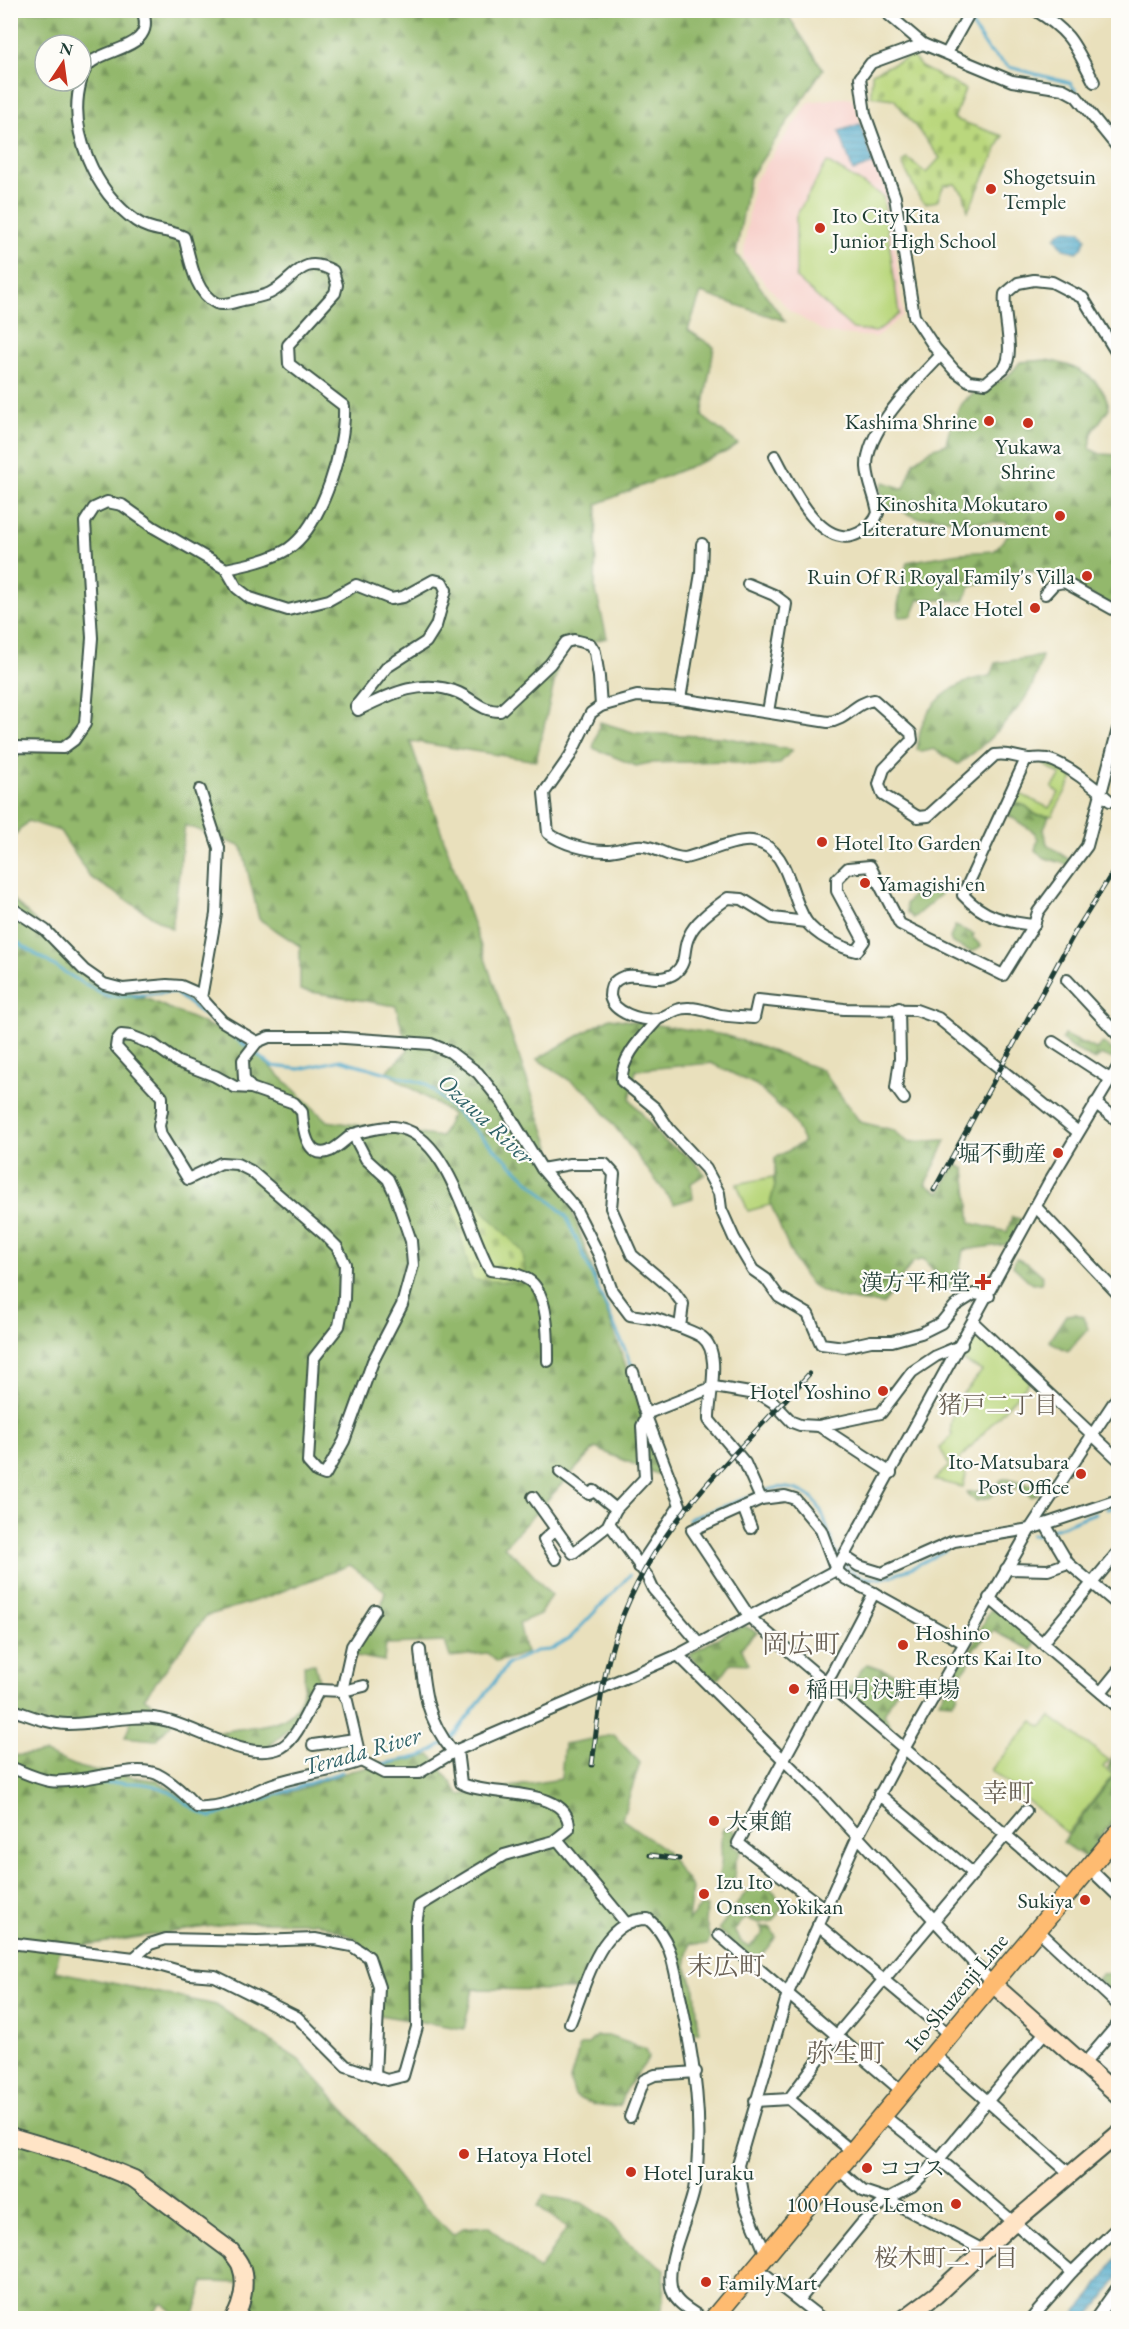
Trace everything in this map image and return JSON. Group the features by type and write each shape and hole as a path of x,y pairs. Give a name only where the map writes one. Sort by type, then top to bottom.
{"main road":[{"name":"Ito-Shuzenji Line","path":"714,2319 1119,1833"}],"street":[{"path":"93,61 137,41 143,30 141,10"},
{"path":"883,10 923,44 1012,81 1063,89 1076,96 1119,148"},
{"path":"948,53 971,10"},
{"path":"1035,10 1061,26 1094,82"},
{"path":"923,44 871,63 860,78 865,114 895,197 914,316 941,355 969,381 986,383 1005,366 1010,352 1003,309 1005,294 1018,283 1034,280 1052,282 1083,298 1119,355"},
{"path":"80,93 77,115 87,157 109,195 136,221 154,230 176,233 184,237 195,275 204,293 215,303 227,304 270,293 302,267 320,264 333,271 337,285 335,293 288,345 286,356 289,364 344,406 343,428 329,490 302,535 288,549 250,564 226,568"},
{"path":"775,456 812,517 830,534 849,538 863,531 878,513 867,467 869,454 894,406 941,355"},
{"path":"10,750 15,747 63,748 74,740 85,724 92,638 85,522 94,508 107,502 122,505 153,527 226,568 237,588 250,598 288,610 329,600 356,585 392,599 403,597 434,580 442,582 446,590 436,626 426,642 387,667 356,706 358,710 412,687 431,685 459,693 489,711 500,711 550,664 566,642 574,640 590,644 595,652 601,706"},
{"path":"680,699 701,573 702,544"},
{"path":"1045,594 1058,582 1070,584 1111,610 1119,612"},
{"path":"748,584 774,595 786,604 768,712"},
{"path":"806,922 788,875 771,849 762,843 742,841 685,858 675,858 643,846 607,852 556,840 548,833 544,793 570,756 591,713 601,706 636,696 680,699 837,722 863,701 874,700 911,733 912,740 884,769 879,784 883,795 918,817 928,816 995,755 1007,753 1026,759 1048,759 1081,777 1110,801"},
{"path":"658,1019 638,1017 622,1011 613,1003 610,994 612,985 624,976 658,979 676,972 685,957 689,934 728,898 742,899 773,918 806,922 840,947 857,951 864,941 837,891 837,879 848,868 870,866 900,924 1003,975 1034,925 1038,912 1087,846 1099,791 1119,729"},
{"path":"1026,759 963,895 973,906 1002,922 1034,925"},
{"path":"200,790 219,848 216,914 201,998"},
{"path":"10,907 45,930 84,970 104,984 123,989 181,986 201,998 222,1021 257,1042"},
{"path":"1067,980 1119,1035"},
{"path":"989,1296 974,1294 955,1306 941,1323 907,1338 871,1341 844,1347 821,1344 808,1314 779,1298 766,1279 753,1270 734,1238 721,1209 719,1193 706,1169 669,1129 655,1108 622,1081 624,1068 639,1041 658,1019 673,1010 691,1008 754,1018 758,1000 844,1009 916,1010 949,1024 1078,1132"},
{"path":"899,1008 900,1059 896,1088 904,1099"},
{"path":"353,1134 366,1159 388,1179 411,1241 413,1265 402,1305 373,1361 344,1440 325,1475 317,1472 308,1462 314,1358 339,1326 344,1299 345,1264 337,1247 295,1211 274,1188 237,1164 221,1163 188,1179 161,1135 159,1126 162,1097 123,1056 117,1047 117,1040 121,1035 131,1036 154,1045 178,1062 215,1076 234,1087 250,1088 294,1103 302,1112 303,1135 309,1145 320,1151 329,1152 353,1134 394,1127 413,1133 431,1150 450,1176 480,1253 490,1270 515,1273 531,1282 544,1309 548,1361"},
{"path":"250,1088 244,1079 241,1066 245,1056 250,1053 257,1042 269,1037 330,1036 430,1044 450,1052 478,1073 502,1103 542,1169 575,1208 599,1255 612,1290 630,1315 656,1319 680,1327 703,1338 711,1349 714,1387 709,1420 745,1462 759,1495"},
{"path":"1053,1042 1110,1079"},
{"path":"10,1767 49,1781 67,1782 123,1773 155,1773 183,1793 197,1807 209,1808 230,1805 273,1784 362,1762 384,1773 418,1773 455,1751 678,1655 837,1570 1078,1132 1118,1069"},
{"path":"1095,1103 1119,1121"},
{"path":"542,1169 570,1164 605,1164 614,1174 611,1208 632,1255 672,1289 682,1304 680,1327"},
{"path":"1036,1207 1119,1294"},
{"path":"974,1323 1119,1459"},
{"path":"699,1643 653,1589 647,1576 610,1524 610,1518 615,1509 645,1478 642,1426 650,1413 714,1387 762,1395 773,1402 792,1422 800,1425 819,1426 881,1413 912,1372 936,1356 962,1345"},
{"path":"633,1372 650,1413 680,1505 639,1567"},
{"path":"821,2319 762,2262 739,2179 740,2152 788,1993 879,1794 1021,1543 1119,1396"},
{"path":"819,1426 891,1473"},
{"path":"560,1472 589,1494 594,1491 615,1509"},
{"path":"964,1643 846,1579 837,1570 821,1530 795,1499 759,1495 742,1507 692,1530 749,1616 1071,1891"},
{"path":"533,1497 573,1553 610,1524"},
{"path":"845,1557 882,1573 954,1542 1046,1525 1119,1500"},
{"path":"742,1507 751,1528"},
{"path":"1046,1525 1068,1563 1119,1605"},
{"path":"555,1559 544,1540 556,1529"},
{"path":"1042,1643 1119,1552"},
{"path":"1006,1569 1048,1570 1068,1563"},
{"path":"825,1909 738,1843 874,1593"},
{"path":"989,1599 1119,1707"},
{"path":"362,1762 343,1691 352,1646 375,1610"},
{"path":"10,1943 134,1958 190,1974 215,1976 297,2017 346,2066 387,2080 403,2076 417,2027 416,1924 419,1906 504,1855 556,1839 569,1829 570,1819 565,1812 529,1794 471,1789 461,1783 455,1751 441,1737 428,1711 420,1650"},
{"path":"678,1655 858,1836 994,1985 1119,2095"},
{"path":"1101,1692 1119,1671"},
{"path":"10,1709 46,1721 68,1724 125,1718 160,1719 231,1746 265,1751 282,1747 294,1737 306,1710 320,1690 343,1691 363,1686"},
{"path":"313,1745 355,1739"},
{"path":"879,1794 974,1874"},
{"path":"789,2099 837,2035 1026,1811"},
{"path":"556,1839 626,1923"},
{"path":"1090,1869 1119,1896"},
{"path":"570,2023 603,1942 626,1923 648,1919 661,1930 671,1951 696,2072 698,2129 694,2190 670,2276 677,2302 701,2319"},
{"path":"818,1925 951,2036"},
{"path":"1039,1931 1119,2005"},
{"path":"718,1935 904,2092"},
{"path":"134,1958 150,1944 166,1939 257,1941 315,1939 352,1946 369,1957 379,1987 375,2076"},
{"path":"1084,2064 1119,2024"},
{"path":"799,2300 838,2250 887,2199 912,2186 939,2159 1046,2031"},
{"path":"935,2055 1069,2173"},
{"path":"630,2117 644,2080 655,2075 696,2072"},
{"path":"755,2101 789,2099 854,2153"},
{"path":"884,2116 939,2159 1072,2272"},
{"path":"905,2319 936,2295 1069,2173 1119,2134"},
{"path":"10,2136 81,2157 134,2179 231,2251 241,2267 243,2282 239,2310 234,2319"},
{"path":"839,2170 863,2191 887,2199 983,2250"},
{"path":"1032,2319 1072,2272 1119,2227"},
{"path":"1096,2319 1117,2294"}],"shaded area":[{"name":"Ito City Kita Junior High School","path":"852,98 889,198 903,315 876,337 826,333 790,311 743,258 753,183 809,102"}],"green space":[{"path":"11,11 785,11 823,69 749,179 736,254 785,321 701,293 688,330 714,347 702,416 738,444 726,452 597,504 595,587 607,638 562,649 536,761 410,741 664,1477 595,1448 504,1547 518,1558 551,1595 540,1614 519,1623 526,1653 497,1662 487,1653 450,1657 445,1642 386,1644 384,1661 356,1656 354,1648 378,1621 385,1591 350,1565 267,1597 206,1616 144,1698 176,1718 156,1740 125,1737 132,1718 67,1724 11,1724 10,897 94,976 242,1040 327,1121 441,1137 452,1114 386,1072 408,1050 396,1006 300,990 300,946 259,919 242,847 185,825 172,929 90,877 60,831 28,821 11,839"},
{"path":"912,56 921,67 965,89 954,119 1003,136 968,211 964,194 955,184 944,185 937,201 926,203 920,199 902,163 907,158 926,173 940,158 894,99 871,96 872,73"},
{"path":"827,162 883,196 899,314 876,332 853,329 796,278 796,216"},
{"path":"1046,360 1067,365 1086,374 1101,388 1106,397 1109,408 1092,433 1090,449 1100,454 1118,455 1116,603 1106,603 1063,578 1022,569 970,587 964,601 919,599 912,616 899,617 898,605 907,562 960,553 994,551 1007,536 1007,522 962,522 936,517 918,518 886,504 880,489 884,482 904,489 914,462 932,449 946,444 955,416 968,398 1003,379 1020,362"},
{"path":"1042,656 1033,684 1018,708 999,730 967,758 958,764 934,749 922,752 917,750 923,722 928,712 943,696 960,685 990,676 995,663"},
{"path":"600,722 636,733 723,737 792,750 779,764 757,766 726,761 649,763 636,766 593,748"},
{"path":"1042,763 1051,764 1073,778 1052,816 1037,815 1026,806 1014,802 1020,794 1049,808 1059,793 1052,788 1061,775"},
{"path":"1015,804 1026,806 1035,815 1049,816 1044,829 1047,844 1071,861 1069,865 1042,857 1035,850 1038,839 1034,832 1008,815 1009,808"},
{"path":"934,886 944,888 940,895 913,918 907,912 906,904 912,896"},
{"path":"955,926 974,934 972,937 981,946 972,952 952,943 950,938"},
{"path":"610,1018 724,1035 822,1070 860,1122 893,1130 908,1142 946,1140 926,1185 940,1193 955,1164 965,1169 971,1223 1007,1232 1012,1217 1024,1220 1009,1244 963,1250 957,1284 947,1289 924,1259 913,1262 883,1304 827,1294 812,1285 799,1269 770,1203 775,1186 775,1158 804,1142 791,1117 756,1085 711,1063 636,1070 630,1099 664,1141 691,1158 705,1174 691,1183 693,1198 674,1204 589,1093 537,1059"},
{"path":"1064,1035 1096,1049 1103,1043 1118,1054 1116,1060 1102,1055 1095,1060 1070,1047 1062,1039"},
{"path":"773,1177 775,1186 770,1205 748,1211 737,1184"},
{"path":"452,1204 477,1204 523,1252 526,1283 472,1280"},
{"path":"1016,1258 1033,1267 1043,1276 1041,1283 1032,1284 1013,1266"},
{"path":"1076,1314 1084,1317 1088,1329 1068,1351 1049,1341 1066,1315"},
{"path":"976,1329 1030,1381 958,1461 966,1475 963,1487 934,1480 949,1466 940,1448 952,1435 953,1405 982,1371 958,1358"},
{"path":"1008,1478 1029,1485 1055,1478 1054,1485 1031,1497 1022,1488 1001,1489 989,1498 977,1501 968,1496 967,1492 993,1490 1001,1480"},
{"path":"990,1610 1009,1618 1021,1628 1034,1644 1031,1650 994,1631 974,1648 971,1660 954,1683 958,1695 952,1702 939,1701 966,1653 971,1649"},
{"path":"744,1626 757,1632 741,1648 749,1664 731,1663 720,1678 712,1680 689,1655 729,1631"},
{"path":"315,1664 319,1683 313,1700 289,1728 266,1748 208,1735 261,1726 289,1715 298,1705 304,1688 304,1665"},
{"path":"867,1664 893,1673 901,1683 884,1714 897,1738 844,1693"},
{"path":"1051,1717 1109,1760 1103,1767 1113,1775 1067,1834 991,1770 1033,1721 1041,1727"},
{"path":"614,1735 640,1763 622,1819 665,1850 692,1888 688,1921 701,1906 707,1907 705,1921 710,1938 707,1945 690,1943 686,1966 695,1990 699,2032 693,2033 672,1941 664,1931 639,1919 613,1933 580,1990 473,1989 464,2029 379,2015 377,1965 355,1938 315,1922 239,1922 60,1949 55,1971 216,2005 299,2060 349,2115 412,2195 453,2235 463,2228 488,2226 539,2270 567,2228 538,2206 544,2195 582,2203 606,2219 626,2241 665,2269 662,2310 655,2318 234,2318 252,2283 204,2282 193,2318 180,2318 163,2303 146,2318 11,2318 11,1756 45,1753 81,1768 158,1781 207,1811 295,1791 351,1771 431,1755 460,1795 561,1779 564,1744"},
{"path":"1113,1756 1118,1756 1118,1817 1103,1833 1086,1858 1063,1842 1115,1774 1108,1768"},
{"path":"729,1828 737,1833 732,1845 741,1851 735,1862 735,1877 719,1894 717,1886 721,1860 721,1838 723,1829"},
{"path":"765,1884 775,1893 782,1908 773,1921 759,1923 745,1918 734,1931 742,1943 749,1947 764,1933 760,1927 770,1927 776,1937 756,1962 718,1930 746,1892"},
{"path":"1118,1973 1118,1998 1097,1979 1102,1974"},
{"path":"596,2036 608,2036 646,2049 649,2058 625,2090 620,2105 608,2107 597,2105 575,2096 570,2080 580,2046 588,2044"}],"water":[{"path":"860,124 874,164 853,171 839,131"},
{"path":"1063,230 1081,231 1086,238 1082,248 1077,252 1064,249 1055,237"},
{"path":"1118,2254 1118,2278 1088,2318 1071,2318 1093,2293"}],"waterway":[{"path":"969,21 989,51 1009,67 1070,83 1076,91"},
{"name":"Ozawa River","path":"10,937 102,994 133,996 174,992 249,1048"},
{"name":"Ozawa River","path":"254,1052 272,1066 300,1069 341,1060 426,1084 566,1216 633,1368"},
{"name":"Terada River","path":"761,1492 783,1488 797,1490 808,1495 821,1510 840,1558"},
{"name":"Terada River","path":"689,1519 755,1495"},
{"name":"Terada River","path":"1107,1509 1118,1506"},
{"name":"Terada River","path":"1031,1535 1041,1534 1095,1513"},
{"name":"Terada River","path":"844,1564 855,1574 867,1578 880,1578 908,1570 946,1550"},
{"name":"Terada River","path":"377,1765 422,1756 451,1739 508,1664 536,1651 550,1650 570,1638 630,1575"},
{"name":"Terada River","path":"85,1783 148,1784 166,1790 199,1812 211,1817 342,1772"}],"tunnel":[{"path":"1110,801 1118,809"}],"railway":[{"path":"934,1190 1074,934 1118,864"},
{"path":"592,1765 602,1689 613,1644 628,1603 647,1565 695,1498 809,1374"},
{"path":"650,1855 679,1859"}],"place":[{"name":"Shogetsuin Temple","path":"991,189"},
{"name":"Ito City Kita Junior High School","path":"820,228"},
{"name":"Kashima Shrine","path":"989,421"},
{"name":"Yukawa Shrine","path":"1028,423"},
{"name":"Kinoshita Mokutaro Literature Monument","path":"1060,516"},
{"name":"Ruin Of Ri Royal Family's Villa","path":"1087,576"},
{"name":"Palace Hotel","path":"1035,608"},
{"name":"Hotel Ito Garden","path":"822,842"},
{"name":"Yamagishi en","path":"865,883"},
{"name":"堀不動産","path":"1058,1153"},
{"name":"漢方平和堂","path":"983,1282"},
{"name":"Hotel Yoshino","path":"883,1391"},
{"name":"Ito-Matsubara Post Office","path":"1081,1474"},
{"name":"Hoshino Resorts Kai Ito","path":"903,1645"},
{"name":"稲田月決駐車場","path":"794,1689"},
{"name":"大東館","path":"714,1821"},
{"name":"Izu Ito Onsen Yokikan","path":"704,1894"},
{"name":"Sukiya","path":"1085,1900"},
{"name":"Hatoya Hotel","path":"464,2154"},
{"name":"ココス","path":"867,2168"},
{"name":"Hotel Juraku","path":"631,2172"},
{"name":"100 House Lemon","path":"956,2204"},
{"name":"FamilyMart","path":"706,2282"}],"district":[{"name":"猪戸二丁目","path":"998,1405"},
{"name":"岡広町","path":"801,1644"},
{"name":"幸町","path":"1008,1793"},
{"name":"末広町","path":"726,1966"},
{"name":"弥生町","path":"846,2053"},
{"name":"桜木町二丁目","path":"946,2258"}]}
